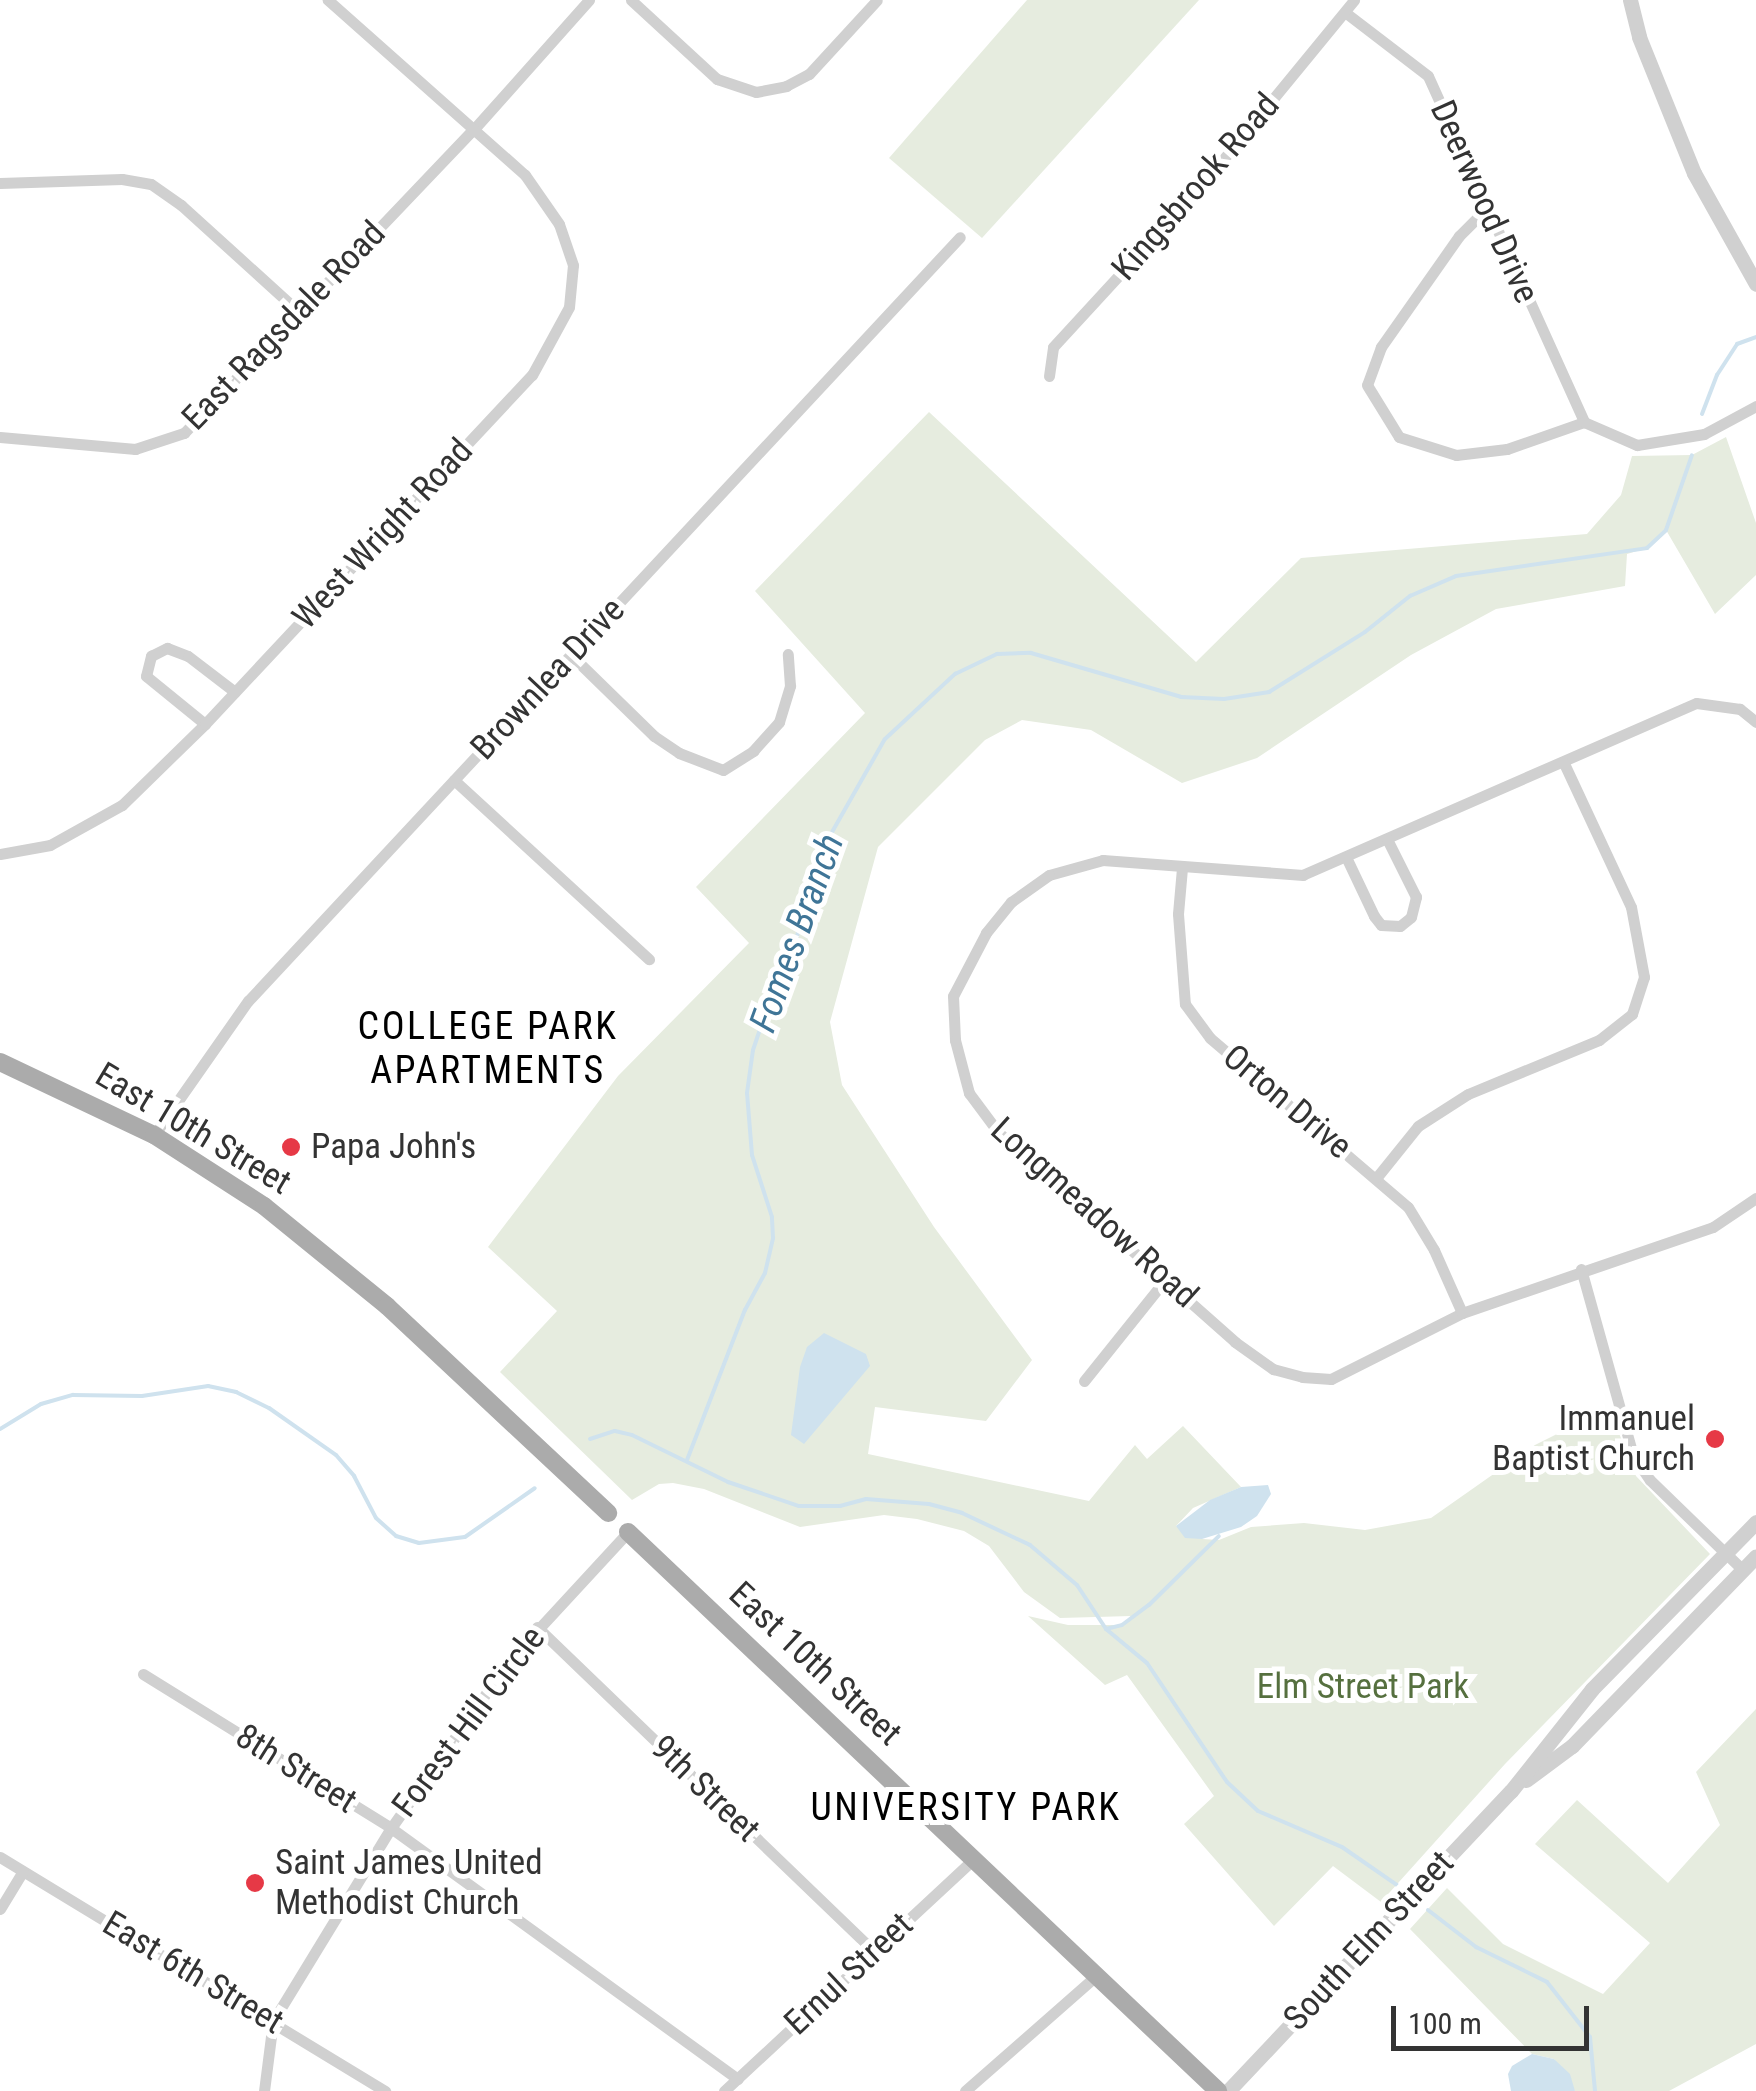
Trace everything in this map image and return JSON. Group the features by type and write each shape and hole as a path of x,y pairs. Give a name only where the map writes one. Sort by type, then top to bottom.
{"main road":[{"name":"East 10th Street","path":"0,1062 154,1135 224,1178 312,1242 608,1513"},
{"name":"East 10th Street","path":"628,1532 1218,2091"}],"street":[{"name":"West Wright Road","path":"0,854 50,845 122,805 205,724 532,375 569,307 574,265 559,224 525,175 328,0"},
{"name":"East Ragsdale Road","path":"0,436 135,449 184,433 474,129 589,0"},
{"path":"632,0 717,79 756,92 786,86 809,74 877,0"},
{"name":"Kingsbrook Road","path":"1049,376 1053,347 1203,184 1354,0"},
{"path":"1630,0 1640,36 1694,173 1756,284"},
{"name":"Deerwood Drive","path":"1346,13 1428,76 1485,210 1584,422"},
{"path":"0,183 122,179 151,184 181,205 299,312"},
{"path":"1485,210 1459,236 1381,347 1367,385 1399,437 1456,455 1507,449 1584,422 1637,446 1704,434 1756,406"},
{"name":"Brownlea Drive","path":"154,1135 248,1001 960,236"},
{"path":"205,724 146,676 152,656 166,648 188,656 235,692"},
{"path":"571,655 654,736 680,753 723,770 753,752 779,722 790,686 788,654"},
{"name":"Longmeadow Road","path":"1756,722 1740,709 1696,703 1302,875 1103,860 1048,874 1012,902 986,933 953,996 955,1040 969,1093 998,1132 1235,1342 1273,1368 1302,1377 1332,1379 1462,1313 1714,1226 1756,1198"},
{"path":"1377,1177 1418,1126 1434,1115 1468,1094 1598,1040 1632,1014 1644,976 1631,906 1564,762"},
{"path":"454,780 649,959"},
{"path":"1346,857 1381,925 1400,926 1411,917 1416,897 1388,839"},
{"name":"Orton Drive","path":"1182,868 1178,914 1185,1004 1210,1038 1408,1206 1434,1250 1462,1313"},
{"path":"1581,1269 1632,1455 1650,1480 1743,1570"},
{"path":"1084,1381 1165,1280"},
{"name":"South Elm Street","path":"1228,2091 1511,1791 1592,1688 1756,1522"},
{"name":"Forest Hill Circle","path":"264,2091 273,2021 391,1828 538,1628 628,1532"},
{"name":"South Elm Street","path":"1511,1791 1572,1746 1756,1556"},
{"name":"9th Street","path":"538,1628 873,1950"},
{"name":"8th Street","path":"142,1674 391,1828 738,2079"},
{"path":"1592,1688 1610,1707"},
{"path":"1556,1730 1572,1746"},
{"name":"East 6th Street","path":"0,1857 385,2091"},
{"name":"Ernul Street","path":"724,2091 974,1859"},
{"path":"0,1910 23,1872"},
{"path":"965,2091 1098,1974"}],"green space":[{"path":"1027,0 1199,0 982,238 889,158"},
{"name":"Elm Street Park","path":"929,412 1196,662 1301,558 1587,534 1621,495 1632,456 1692,455 1726,437 1756,523 1756,575 1715,614 1666,530 1647,548 1627,554 1625,586 1496,609 1411,655 1257,758 1182,783 1091,730 1022,720 985,740 878,847 830,1022 842,1085 934,1227 1032,1360 986,1421 875,1407 868,1454 1089,1501 1135,1445 1147,1459 1183,1426 1241,1487 1193,1508 1176,1526 1202,1539 1219,1540 1251,1527 1304,1523 1365,1530 1431,1518 1535,1445 1609,1408 1636,1476 1710,1554 1505,1764 1381,1902 1333,1866 1274,1926 1184,1824 1214,1796 1127,1675 1105,1685 1028,1616 1068,1625 1122,1625 1131,1616 1060,1618 1024,1592 989,1546 964,1531 917,1519 884,1515 800,1527 704,1489 673,1483 659,1484 632,1500 500,1372 557,1311 488,1247 618,1076 749,943 696,887 865,713 755,591"},
{"path":"1756,1709 1756,2044 1669,2091 1575,2091 1554,2059 1532,2054 1410,1929 1447,1888 1503,1944 1603,1994 1650,1943 1535,1844 1577,1800 1668,1883 1720,1825 1696,1772"}],"water":[{"path":"824,1333 866,1354 870,1366 804,1444 791,1435 800,1367 807,1347"},
{"path":"1268,1485 1271,1494 1257,1516 1241,1527 1202,1539 1185,1538 1176,1526 1210,1500 1241,1487"},
{"path":"1532,2054 1554,2059 1570,2074 1575,2091 1511,2091 1508,2074 1512,2066"}],"waterway":[{"name":"Fomes Branch","path":"1702,414 1717,375 1737,344 1756,337"},
{"name":"Fomes Branch","path":"687,1460 745,1310 765,1273 773,1238 772,1217 752,1155 747,1093 753,1050 773,991 793,951 819,855 885,739 955,674 997,654 1031,653 1181,697 1224,699 1269,692 1365,632 1410,596 1456,576 1647,548 1666,530 1692,455"},
{"path":"0,1429 41,1404 73,1395 142,1396 208,1386 236,1392 269,1408 336,1455 354,1476 376,1518 396,1536 419,1543 465,1537 535,1488"},
{"path":"590,1439 615,1431 632,1435 728,1482 799,1506 840,1506 866,1499 929,1504 962,1513 1030,1545 1077,1585 1106,1629 1147,1663 1227,1782 1258,1811 1342,1847 1397,1885"},
{"path":"1106,1629 1122,1625 1149,1605 1219,1536"},
{"path":"1428,1910 1476,1947 1547,1982 1590,2037 1595,2091"}],"place":[{"name":"Papa John's","path":"291,1147"},
{"name":"Immanuel Baptist Church","path":"1715,1439"},
{"name":"Saint James United Methodist Church","path":"255,1883"}],"district":[{"name":"COLLEGE PARK APARTMENTS","path":"488,1049"},
{"name":"UNIVERSITY PARK","path":"966,1808"}]}
